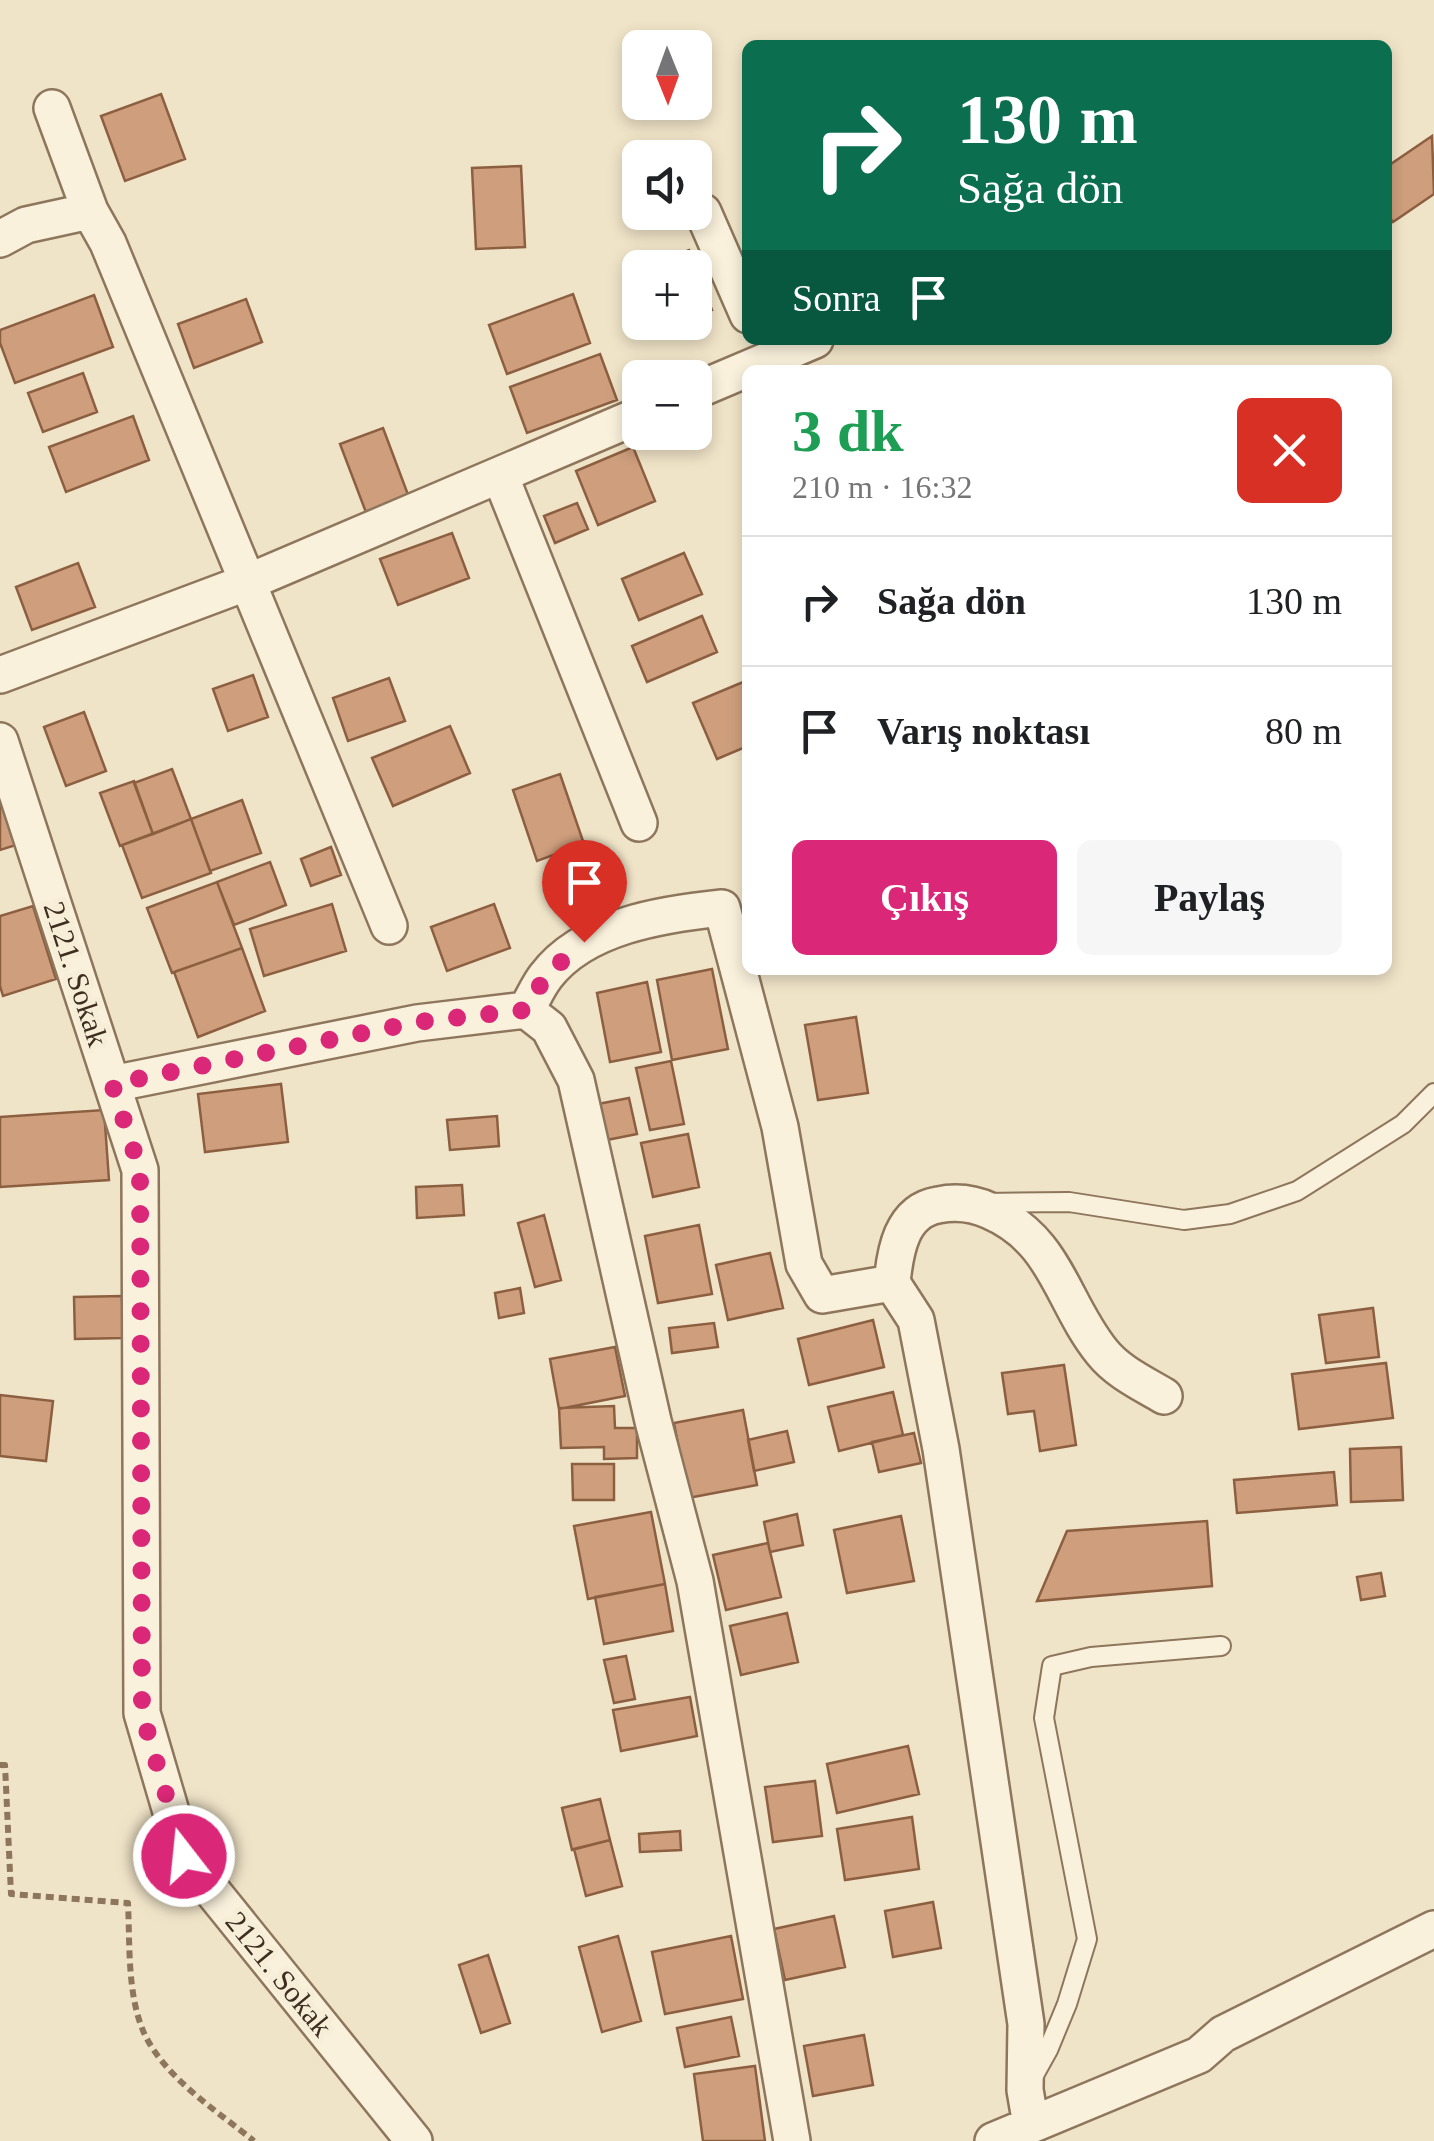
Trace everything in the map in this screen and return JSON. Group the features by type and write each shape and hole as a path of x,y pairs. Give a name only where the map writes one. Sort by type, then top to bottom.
{"street":[{"path":"52,108 90,212 108,243 390,926"},
{"path":"0,239 26,225 90,212"},
{"path":"710,230 742,302"},
{"path":"766,357 801,345"},
{"path":"712,383 742,368"},
{"path":"0,675 248,582 622,423"},
{"path":"500,474 639,823"},
{"name":"2121. Sokak","path":"0,741 140,1170 142,1713 184,1856 414,2141"},
{"path":"526,1010 546,975 584,942 652,920 722,908 780,1127 804,1264 822,1294 892,1283"},
{"path":"112,1084 417,1022 526,1010 550,1028 576,1080 653,1420 695,1580 792,2141"},
{"path":"1028,2108 1026,2024 941,1449 916,1320 892,1283 900,1238 912,1219 928,1207 974,1204 1025,1230 1057,1272 1103,1353 1120,1370 1164,1396"},
{"path":"993,2141 1028,2108 1199,2055 1223,2034 1434,1930"}],"lane":[{"path":"974,1204 1069,1202 1184,1220 1230,1214 1297,1191 1404,1124 1434,1093"},
{"path":"1028,2108 1087,1939 1044,1718 1052,1666 1092,1657 1222,1646"}],"path":[{"path":"0,1765 5,1765 11,1894 128,1903 134,1996 144,2034 173,2073 254,2141"}],"building":[{"path":"161,94 185,159 125,181 101,116"},
{"path":"1432,136 1434,194 1393,222 1392,221 1392,163"},
{"path":"521,166 525,247 476,249 472,168"},
{"path":"573,294 590,343 507,374 489,325"},
{"path":"94,295 113,347 15,383 0,343 0,330"},
{"path":"246,299 262,342 194,368 178,324"},
{"path":"600,354 617,400 527,433 510,387"},
{"path":"83,373 97,412 43,432 28,393"},
{"path":"133,416 149,460 66,492 49,447"},
{"path":"383,428 410,500 367,515 340,444"},
{"path":"634,450 655,501 598,525 576,471"},
{"path":"577,503 588,529 555,543 544,516"},
{"path":"452,533 469,578 398,605 380,559"},
{"path":"684,553 702,594 639,620 622,579"},
{"path":"78,563 95,607 32,630 16,587"},
{"path":"702,616 717,652 647,682 632,646"},
{"path":"253,675 268,717 228,731 213,689"},
{"path":"389,678 405,721 348,741 333,698"},
{"path":"742,683 742,749 717,759 693,703"},
{"path":"84,712 106,771 66,786 44,727"},
{"path":"450,726 470,773 393,806 372,758"},
{"path":"172,769 191,819 153,834 134,783"},
{"path":"560,774 584,844 537,861 513,790"},
{"path":"134,781 153,834 120,846 100,793"},
{"path":"0,788 16,845 0,850"},
{"path":"242,800 261,853 210,871 191,819"},
{"path":"191,819 211,873 142,898 122,845"},
{"path":"331,847 341,875 311,886 301,859"},
{"path":"270,862 286,905 234,925 217,882"},
{"path":"217,882 242,948 172,973 147,908"},
{"path":"332,904 346,951 264,976 250,929"},
{"path":"494,904 510,948 447,971 431,927"},
{"path":"33,906 56,979 3,996 0,916"},
{"path":"242,948 265,1011 198,1037 174,972"},
{"path":"712,969 728,1049 672,1060 657,980"},
{"path":"647,982 661,1052 610,1062 597,993"},
{"path":"856,1017 868,1093 818,1100 805,1025"},
{"path":"671,1061 684,1124 650,1130 636,1068"},
{"path":"281,1084 288,1142 205,1152 198,1094"},
{"path":"629,1098 637,1134 607,1140 598,1104"},
{"path":"104,1110 109,1180 0,1187 0,1117"},
{"path":"497,1116 499,1146 450,1150 447,1120"},
{"path":"688,1134 699,1187 653,1197 641,1143"},
{"path":"462,1185 464,1215 417,1218 416,1187"},
{"path":"544,1215 561,1280 535,1287 518,1223"},
{"path":"699,1225 712,1294 658,1303 645,1236"},
{"path":"770,1253 783,1308 728,1320 716,1265"},
{"path":"520,1288 524,1313 499,1318 495,1293"},
{"path":"122,1296 123,1338 75,1339 74,1297"},
{"path":"1373,1308 1379,1357 1326,1363 1319,1315"},
{"path":"873,1320 884,1367 809,1385 798,1339"},
{"path":"714,1323 718,1347 672,1353 669,1328"},
{"path":"615,1347 625,1396 559,1409 550,1359"},
{"path":"1386,1363 1393,1418 1299,1429 1292,1374"},
{"path":"1064,1365 1076,1445 1040,1451 1034,1411 1008,1414 1002,1373"},
{"path":"893,1392 903,1435 839,1451 828,1407"},
{"path":"0,1395 53,1401 46,1461 0,1456"},
{"path":"614,1406 615,1428 637,1428 637,1458 604,1459 604,1447 561,1448 559,1408"},
{"path":"743,1410 757,1485 688,1498 674,1423"},
{"path":"787,1431 794,1462 754,1471 748,1440"},
{"path":"914,1433 921,1463 879,1472 872,1442"},
{"path":"1401,1447 1403,1500 1351,1502 1350,1449"},
{"path":"572,1464 614,1464 614,1500 573,1500"},
{"path":"1334,1472 1337,1505 1237,1513 1234,1480"},
{"path":"651,1512 665,1584 588,1599 574,1526"},
{"path":"797,1514 803,1545 770,1552 764,1522"},
{"path":"901,1516 914,1581 847,1593 834,1530"},
{"path":"1207,1521 1212,1586 1037,1601 1067,1531"},
{"path":"768,1543 781,1597 726,1610 713,1555"},
{"path":"1381,1573 1385,1596 1361,1600 1357,1577"},
{"path":"665,1584 673,1631 604,1644 595,1597"},
{"path":"787,1613 798,1662 741,1675 730,1626"},
{"path":"626,1656 635,1699 614,1703 604,1660"},
{"path":"690,1697 697,1736 621,1751 613,1710"},
{"path":"908,1746 919,1794 837,1813 827,1764"},
{"path":"815,1781 822,1836 773,1842 765,1787"},
{"path":"600,1799 610,1840 572,1850 562,1808"},
{"path":"912,1817 919,1869 845,1880 837,1829"},
{"path":"680,1831 681,1850 640,1852 639,1834"},
{"path":"610,1840 622,1886 586,1896 574,1849"},
{"path":"933,1902 941,1948 893,1957 885,1911"},
{"path":"834,1916 845,1967 785,1980 774,1929"},
{"path":"618,1936 641,2021 602,2032 579,1947"},
{"path":"731,1936 743,1999 665,2014 652,1952"},
{"path":"488,1955 510,2023 481,2033 459,1965"},
{"path":"731,2017 739,2056 685,2067 677,2028"},
{"path":"864,2035 873,2085 813,2096 804,2046"},
{"path":"755,2066 765,2141 703,2141 694,2074"}],"route":[{"path":"184,1856 142,1713 140,1170 112,1084 256,1058 417,1022 526,1010 546,975 584,942"}]}
